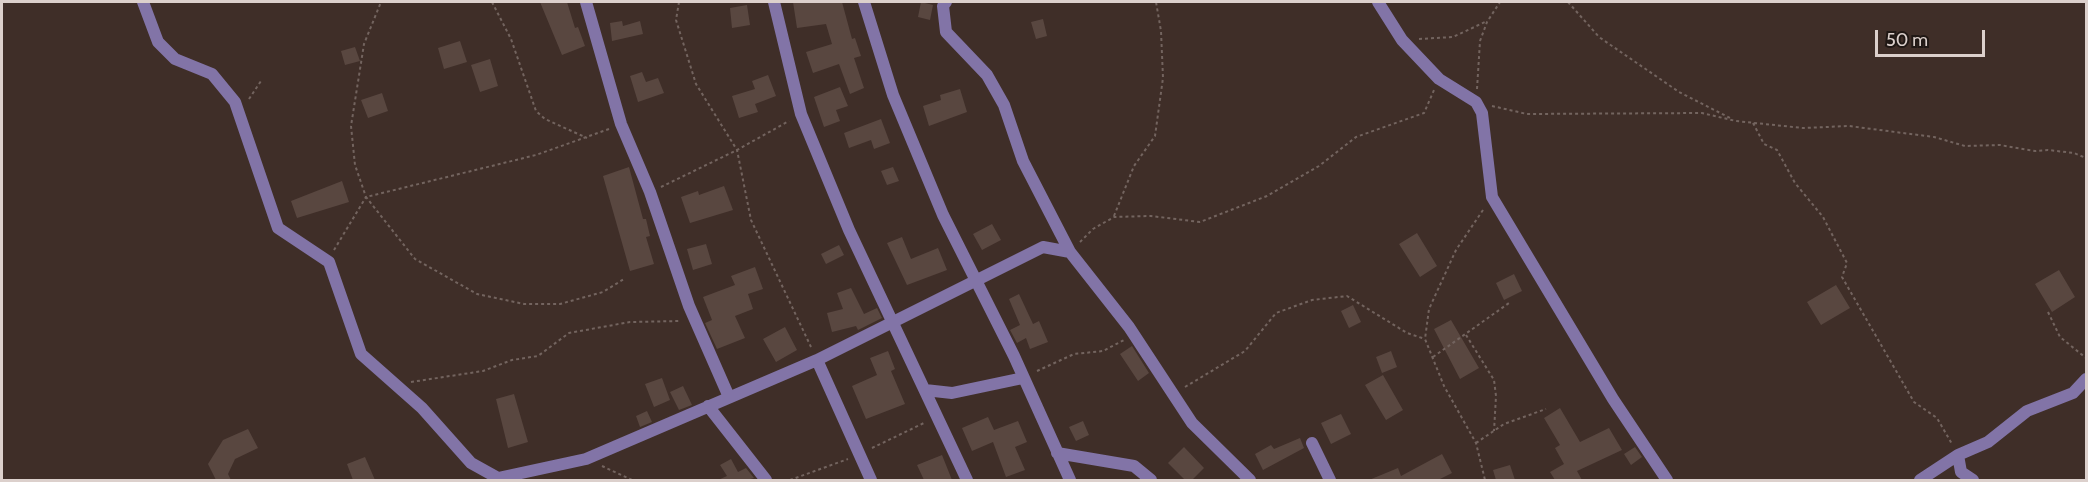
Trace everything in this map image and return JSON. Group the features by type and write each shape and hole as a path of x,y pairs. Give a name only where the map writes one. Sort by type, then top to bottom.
{"street":[{"path":"143,2 158,42 175,59 212,74 235,102 278,228 329,262 361,354 393,385 422,408 471,463 499,479 586,459 817,360 1043,247 1070,252"},
{"path":"586,2 621,124 650,192 695,320 729,397"},
{"path":"774,2 801,114 849,230 967,480"},
{"path":"864,2 893,95 943,215 1070,480"},
{"path":"946,2 944,6 946,32 987,75 1004,105 1023,161 1070,252 1134,335 1192,423 1250,480"},
{"path":"1378,2 1401,40 1439,79 1476,102 1482,112 1492,197 1613,399 1667,480"},
{"path":"817,360 871,480"},
{"path":"925,390 952,393 1023,378"},
{"path":"1920,480 1958,455 1988,442 2027,411 2073,393 2086,378"},
{"path":"708,406 766,480"},
{"path":"1312,443 1330,480"},
{"path":"1056,453 1134,466 1151,480"},
{"path":"1958,455 1961,472"},
{"path":"1940,467 1961,472 1973,480"}],"path":[{"path":"381,2 364,44 351,126 355,165 366,197 415,259 477,294 524,304 560,304 603,292 624,279"},
{"path":"492,2 511,39 536,111 545,119 588,138"},
{"path":"679,2 676,20 696,84 737,150 751,220 817,360"},
{"path":"1114,217 1134,166 1155,136 1163,78 1161,31 1156,2"},
{"path":"1500,2 1486,22 1480,41 1476,102 1527,114 1702,113 1736,121 1803,128 1849,126 1934,137 1965,146 2048,150 2073,153 2086,158"},
{"path":"1568,2 1599,37 1679,92 1736,121"},
{"path":"1401,40 1453,37 1486,22"},
{"path":"1070,252 1093,229 1114,217 1150,216 1200,222 1267,196 1319,166 1356,137 1424,113 1439,79"},
{"path":"239,114 261,81"},
{"path":"650,192 737,150 801,114"},
{"path":"1753,123 1764,144 1777,150 1795,183 1823,217 1847,263 1842,277 1914,402 1937,418 1958,455"},
{"path":"329,262 336,245 366,197 536,155 588,138 621,124"},
{"path":"1485,480 1476,443 1444,386 1425,339 1429,309 1456,250 1492,197"},
{"path":"1174,393 1245,351 1276,313 1311,300 1347,296 1407,333 1425,339"},
{"path":"1433,357 1509,303"},
{"path":"2048,312 2060,337 2086,358"},
{"path":"393,385 483,371 512,360 538,356 569,333 630,322 695,320"},
{"path":"1023,378 1074,354 1102,351 1134,335"},
{"path":"1466,335 1494,380 1496,396 1494,431"},
{"path":"1476,443 1494,431 1546,409"},
{"path":"586,459 632,480"}],"building":[{"path":"540,2 567,2 575,28 578,27 585,46 562,55"},
{"path":"793,2 842,2 852,39 855,38 861,56 854,58 864,88 850,94 839,64 813,73 806,52 832,44 826,24 797,28"},
{"path":"921,2 933,5 930,20 918,17"},
{"path":"747,5 750,25 732,28 730,8"},
{"path":"1043,19 1047,36 1036,39 1031,22"},
{"path":"622,21 623,26 640,21 643,34 612,41 610,23"},
{"path":"460,41 467,62 444,69 438,48"},
{"path":"355,47 360,61 345,65 341,51"},
{"path":"490,59 498,86 480,92 471,65"},
{"path":"642,72 646,82 658,78 664,93 638,102 630,76"},
{"path":"768,75 776,96 755,104 758,112 739,118 732,96 755,89 752,81"},
{"path":"840,87 848,106 836,110 840,121 824,127 814,97"},
{"path":"960,89 967,112 929,126 923,106 941,100 940,95"},
{"path":"382,93 388,111 368,118 361,100"},
{"path":"881,119 890,143 874,149 871,140 849,148 844,133"},
{"path":"629,167 643,219 646,219 650,236 646,237 654,264 630,271 603,176"},
{"path":"893,167 899,181 887,185 881,171"},
{"path":"342,181 349,202 297,218 291,201"},
{"path":"724,186 733,210 690,223 681,197 698,191 699,195"},
{"path":"992,224 1001,240 982,250 973,234"},
{"path":"1417,233 1437,266 1420,277 1399,244"},
{"path":"902,237 911,259 938,248 947,270 907,285 887,243"},
{"path":"706,244 712,264 693,270 687,249"},
{"path":"839,245 844,255 826,264 821,254"},
{"path":"755,267 763,289 748,294 753,309 735,316 745,338 717,349 705,323 712,320 703,297 735,285 731,276"},
{"path":"2059,270 2075,297 2052,312 2035,284"},
{"path":"1514,274 1522,291 1504,300 1496,283"},
{"path":"1836,285 1850,308 1821,325 1807,302"},
{"path":"851,288 864,314 877,308 882,318 858,330 856,326 832,332 827,313 843,309 837,293"},
{"path":"1019,294 1033,324 1039,321 1048,342 1030,349 1026,338 1017,343 1010,330 1020,325 1009,299"},
{"path":"1353,305 1361,322 1349,328 1341,311"},
{"path":"1451,320 1479,368 1460,379 1434,329"},
{"path":"785,327 797,350 776,362 763,339"},
{"path":"1132,346 1149,373 1138,381 1120,354"},
{"path":"888,351 895,369 891,371 905,404 866,419 852,386 877,375 870,358"},
{"path":"1391,351 1397,367 1382,373 1376,357"},
{"path":"1383,375 1403,410 1386,420 1365,385"},
{"path":"662,378 670,400 654,407 645,384"},
{"path":"683,386 692,405 679,410 670,392"},
{"path":"514,394 528,442 508,448 496,399"},
{"path":"1560,408 1580,442 1609,428 1622,450 1577,471 1582,480 1555,480 1550,472 1564,464 1555,448 1560,445 1544,418"},
{"path":"647,411 652,422 640,427 636,416"},
{"path":"1341,414 1351,434 1331,444 1321,423"},
{"path":"988,417 994,430 1018,421 1027,442 1015,447 1025,470 1006,477 993,442 972,451 962,428"},
{"path":"1083,421 1089,435 1076,441 1069,427"},
{"path":"248,429 258,448 235,459 228,474 231,480 216,480 208,464 223,440"},
{"path":"1300,438 1304,448 1263,470 1255,454 1271,445 1274,449"},
{"path":"1184,447 1204,468 1192,480 1185,480 1168,463"},
{"path":"1635,447 1642,457 1631,465 1624,454"},
{"path":"1442,454 1452,473 1438,480 1369,480 1398,468 1401,476"},
{"path":"942,455 952,480 924,480 917,465"},
{"path":"365,457 375,480 353,480 347,464"},
{"path":"731,459 738,472 746,468 754,478 718,480 727,476 720,465"},
{"path":"1510,465 1515,480 1496,480 1493,470"}]}
